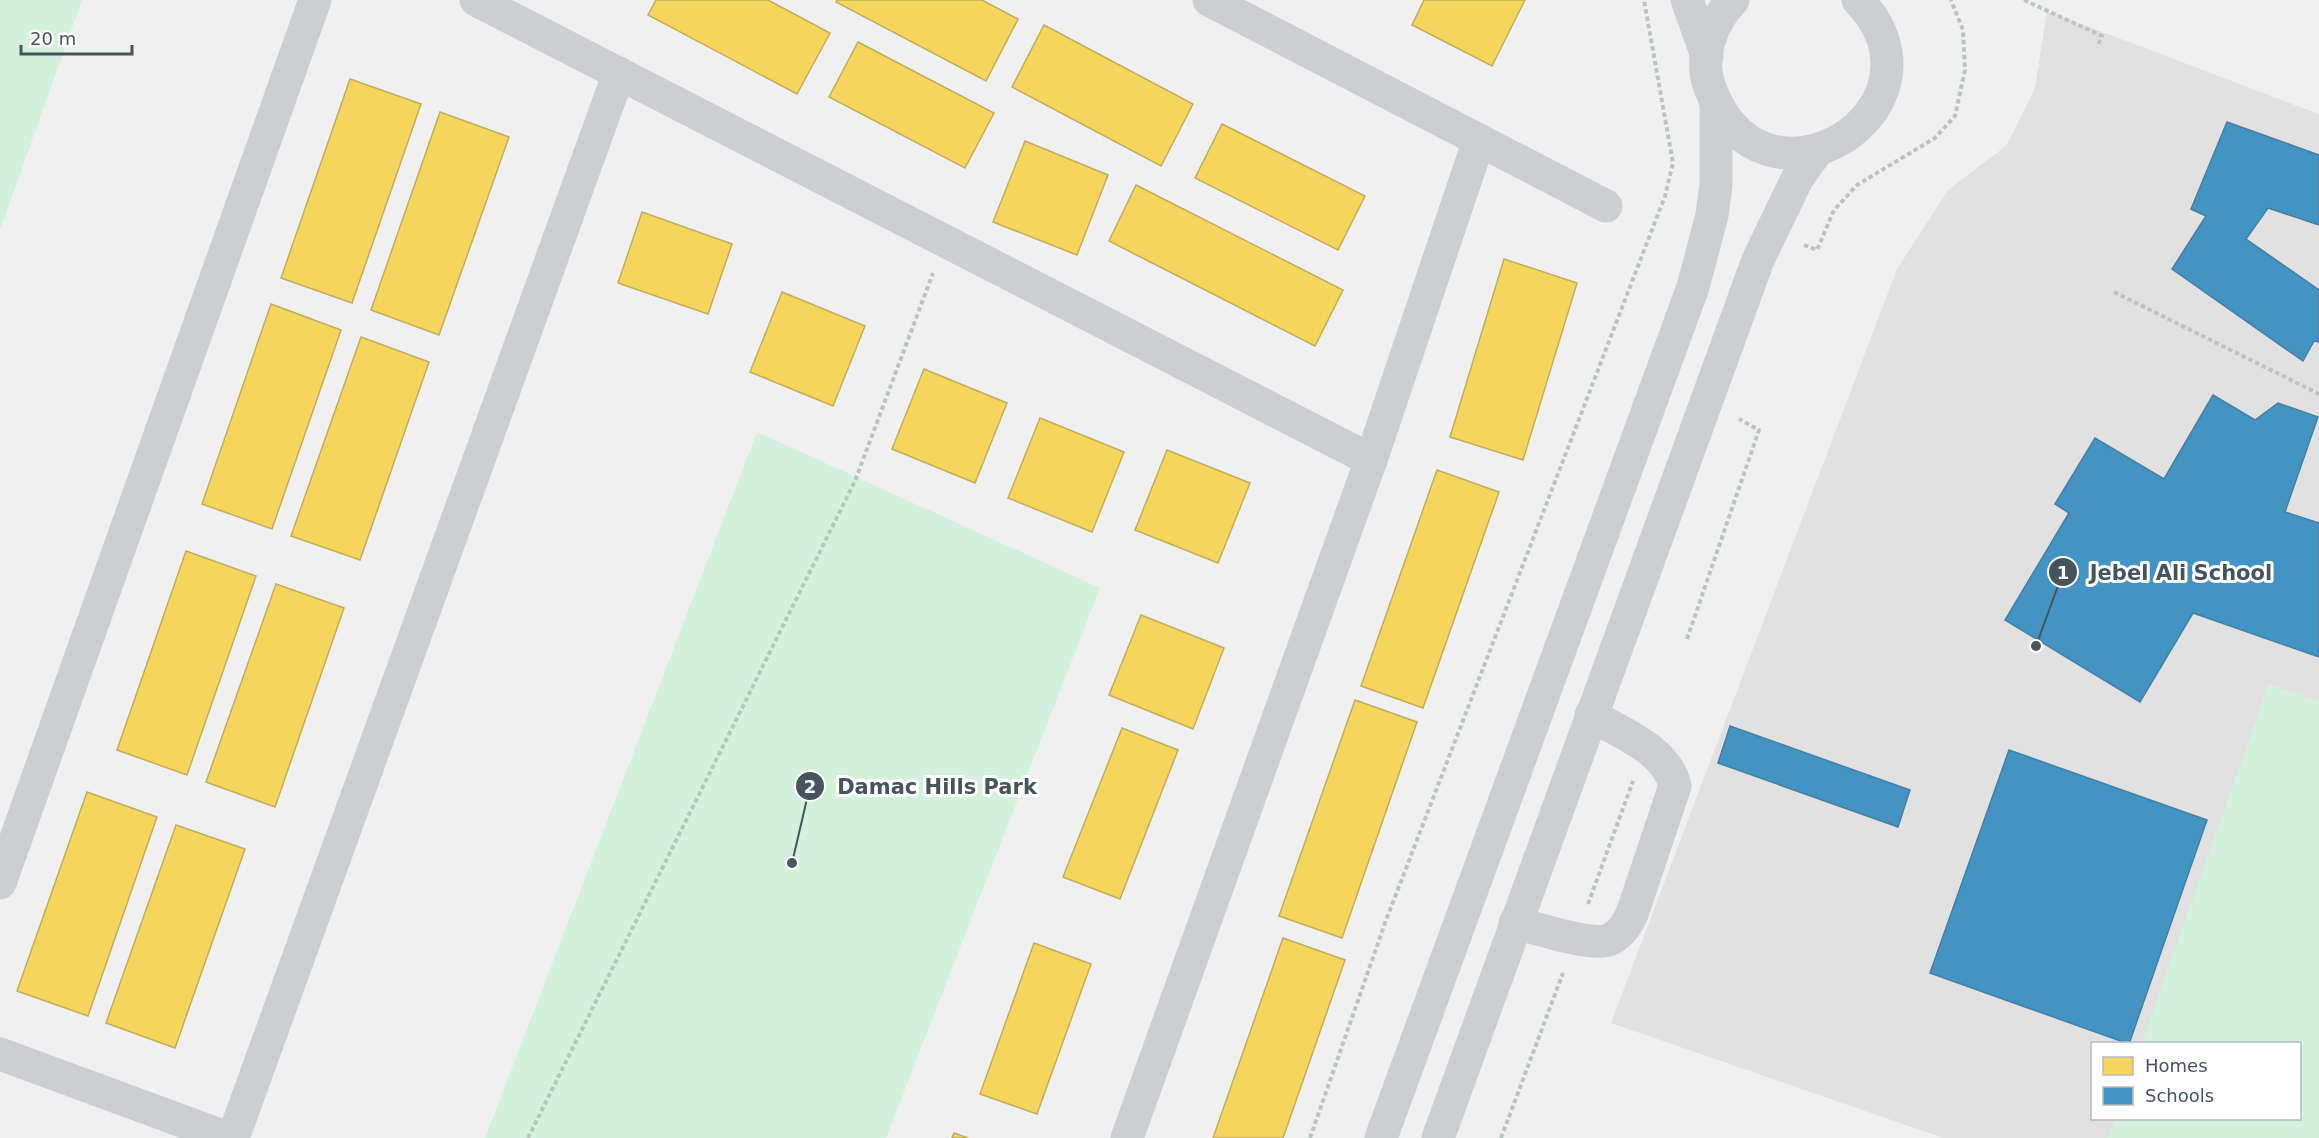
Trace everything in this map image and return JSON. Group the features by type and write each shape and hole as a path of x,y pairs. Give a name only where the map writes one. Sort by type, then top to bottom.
{"street":[{"path":"0,883 315,0"},
{"path":"476,0 1371,460"},
{"path":"1209,0 1606,206"},
{"path":"1687,0 1707,56"},
{"path":"1381,1138 1693,286 1712,215 1716,184 1716,104 1708,81 1707,56 1712,30 1724,8 1733,0"},
{"path":"1716,104 1739,131 1769,149 1793,153 1816,151 1838,143 1857,129 1872,111 1882,90 1886,67 1882,37 1869,11 1858,0"},
{"path":"233,1138 618,73"},
{"path":"1127,1138 1371,460 1479,140"},
{"path":"1438,1138 1758,260 1797,179 1816,151"},
{"path":"1515,923 1594,943 1611,939 1624,929 1635,903 1672,800 1675,786 1672,772 1646,747 1591,715"},
{"path":"0,1054 228,1138"}],"path":[{"path":"1310,1138 1385,923 1665,196 1673,163 1644,0"},
{"path":"1797,242 1817,250 1834,210 1857,184 1935,138 1955,116 1965,70 1963,30 1951,0"},
{"path":"2024,0 2102,36 2097,48"},
{"path":"528,1138 855,481 945,241"},
{"path":"2114,292 2319,394"},
{"path":"1687,639 1759,430 1738,418"}],"shaded area":[{"path":"2047,11 2319,114 2319,1138 1943,1138 1611,1023 1897,269 1948,190 2007,145 2035,88"}],"green space":[{"path":"0,0 82,0 0,230"},
{"path":"757,432 1100,588 886,1138 485,1138"},
{"path":"2269,684 2319,702 2319,1138 2108,1138 2115,1120 2301,1120 2301,1042 2142,1042"}],"building: Homes":[{"path":"656,0 768,0 830,33 797,94 648,15"},
{"path":"837,0 982,0 1018,19 986,81 836,2"},
{"path":"1424,0 1525,0 1492,66 1412,25"},
{"path":"1044,25 1193,104 1161,166 1012,87"},
{"path":"858,42 994,113 965,168 829,97"},
{"path":"350,79 421,104 352,303 281,278"},
{"path":"440,112 509,137 439,335 371,310"},
{"path":"1222,124 1365,196 1338,250 1195,178"},
{"path":"1025,141 1108,175 1077,255 993,222"},
{"path":"1136,185 1343,290 1315,346 1109,241"},
{"path":"642,212 732,244 708,314 618,283"},
{"path":"1504,259 1577,283 1523,460 1450,437"},
{"path":"782,292 865,326 833,406 750,372"},
{"path":"271,304 341,330 272,529 202,504"},
{"path":"361,337 429,362 360,560 291,536"},
{"path":"924,369 1007,403 975,483 892,449"},
{"path":"1040,418 1124,452 1092,532 1008,498"},
{"path":"1167,450 1250,483 1218,563 1135,530"},
{"path":"1437,470 1499,492 1423,708 1361,686"},
{"path":"186,551 256,576 187,775 117,750"},
{"path":"276,584 344,608 275,807 206,782"},
{"path":"1141,615 1224,648 1193,729 1109,695"},
{"path":"1355,700 1417,722 1342,938 1279,916"},
{"path":"1122,728 1178,750 1120,899 1063,877"},
{"path":"87,792 157,817 88,1016 17,991"},
{"path":"176,825 245,849 175,1048 106,1023"},
{"path":"1283,938 1345,960 1283,1138 1213,1138"},
{"path":"1034,943 1091,964 1037,1114 980,1094"},
{"path":"954,1133 968,1138 952,1138"}],"building: Schools":[{"path":"2227,122 2319,155 2319,225 2268,208 2246,239 2319,290 2319,342 2314,341 2303,361 2172,269 2206,216 2191,209"},
{"path":"2213,395 2255,420 2278,403 2318,417 2285,512 2319,523 2319,657 2193,613 2140,702 2005,620 2069,513 2055,504 2095,438 2164,479"},
{"path":"1730,726 1910,790 1898,827 1718,763"},
{"path":"2009,750 2207,820 2130,1042 2123,1042 1930,973"}],"place":[{"name":"Jebel Ali School","path":"2036,646"},
{"name":"Damac Hills Park","path":"792,863"}]}
